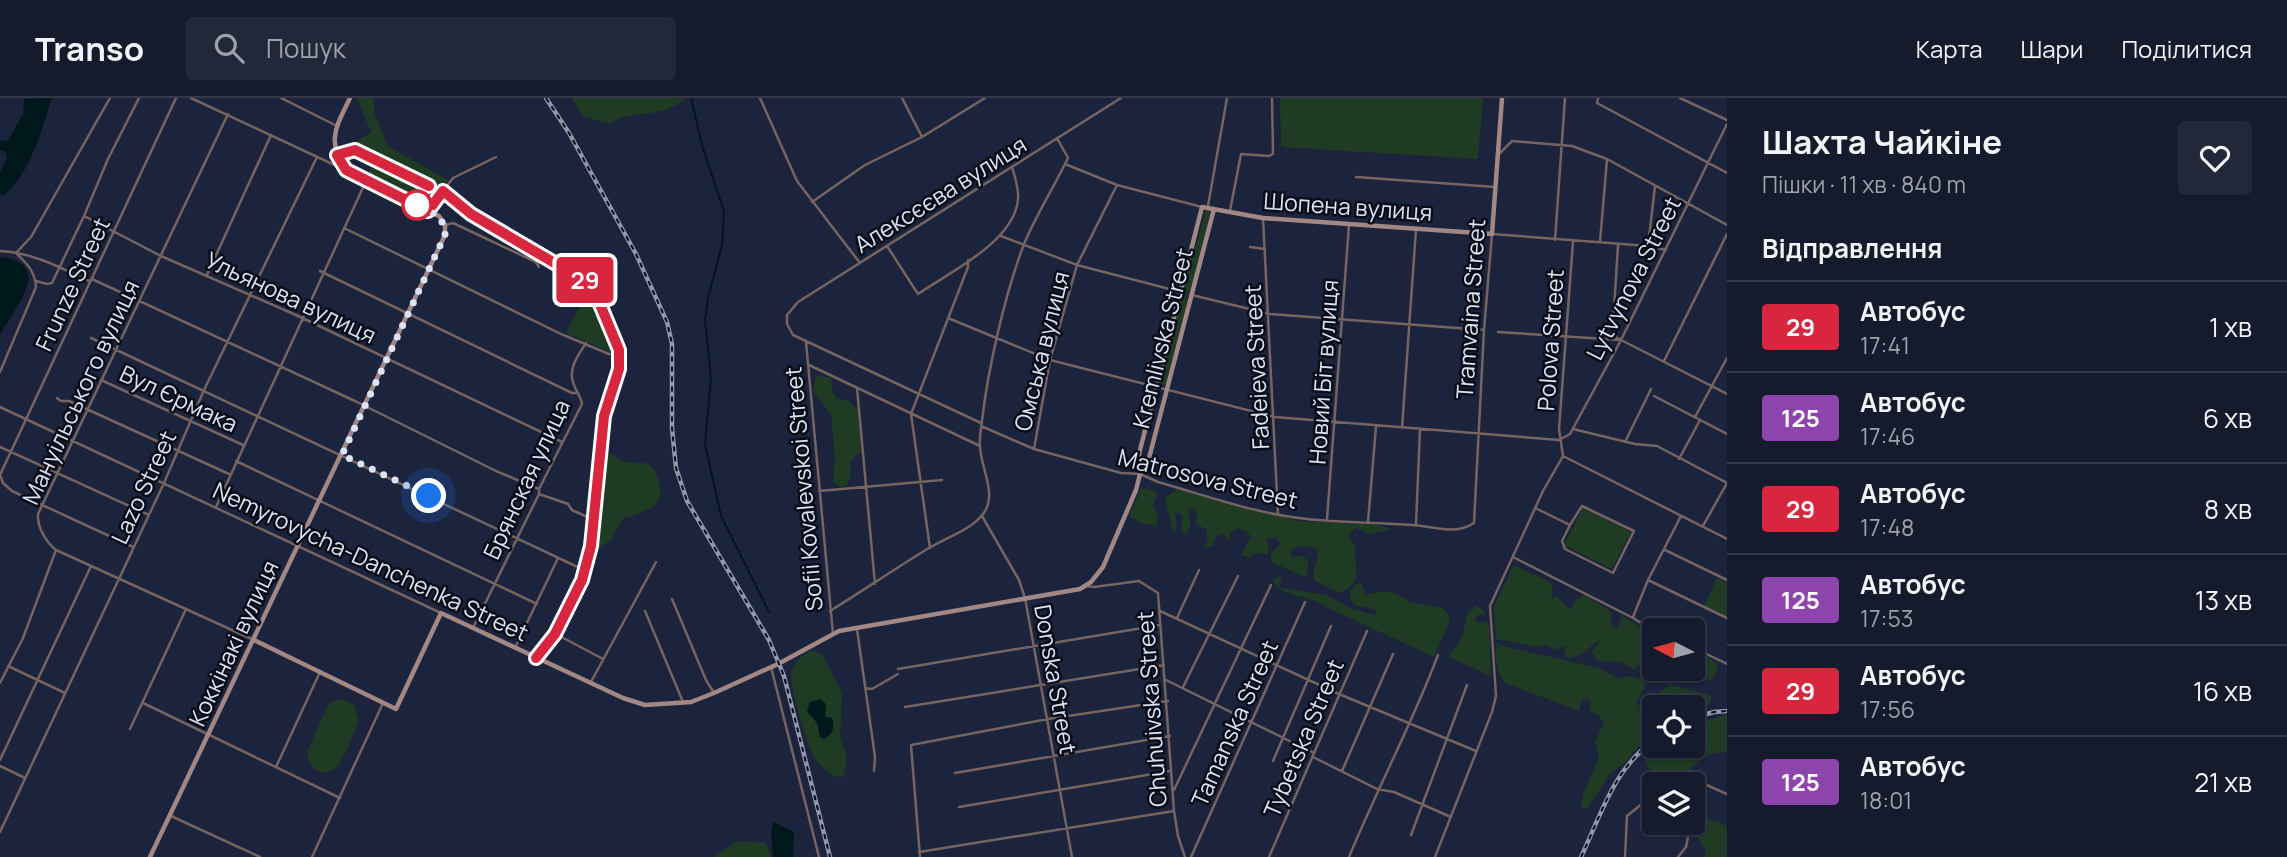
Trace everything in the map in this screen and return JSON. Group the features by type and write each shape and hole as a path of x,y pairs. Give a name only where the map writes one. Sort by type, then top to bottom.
{"street":[{"path":"16,253 31,237 110,98"},
{"path":"35,280 51,283 139,98"},
{"name":"Frunze Street","path":"42,506 3,483 1,475 176,98"},
{"path":"191,98 439,216 445,225 453,223 536,262 539,267"},
{"path":"281,98 337,126"},
{"path":"346,170 337,155 334,140 337,126 350,98"},
{"path":"760,98 797,181 860,264"},
{"path":"902,98 922,137"},
{"path":"812,202 865,165 922,137 985,98"},
{"name":"Алексєєва вулиця","path":"787,324 787,315 799,302 1121,98"},
{"name":"Kremlivska Street","path":"1083,587 1104,567 1140,474 1147,466 1192,295 1227,98"},
{"path":"1230,212 1241,154 1273,154 1272,98"},
{"name":"Tramvaina Street","path":"1474,523 1484,330 1502,98"},
{"name":"Polova Street","path":"1555,240 1565,98"},
{"path":"1598,98 1597,103 1727,173"},
{"path":"1680,98 1727,122"},
{"name":"Мануільського вулиця","path":"56,550 42,532 37,519 42,506 228,114"},
{"name":"Lytvynova Street","path":"1559,440 1568,437 1573,429 1666,250 1727,122"},
{"path":"206,275 271,134"},
{"path":"830,611 967,527 982,516 990,502 989,485 984,477 979,446 981,424 997,338 1024,244 1068,159 1057,138"},
{"path":"1497,156 1512,141 1572,146 1607,159 1727,225"},
{"path":"337,155 355,150 443,192 471,214 592,285 620,355 619,369 604,416 591,546 582,580 555,634 536,658"},
{"name":"Lazo Street","path":"0,832 164,483 204,390 317,157"},
{"path":"428,211 453,178 496,157"},
{"path":"1600,243 1607,159"},
{"path":"1065,164 1117,185 1208,207"},
{"path":"887,246 918,293 1001,236 1017,209 1018,185 1012,167"},
{"path":"1356,177 1495,187"},
{"path":"216,507 366,181"},
{"name":"Омська вулиця","path":"1034,449 1050,360 1077,265 1117,185"},
{"path":"1648,246 1655,186"},
{"name":"Kremlivska Street","path":"1140,474 1139,454 1181,292 1208,207"},
{"name":"Шопена вулиця","path":"1208,207 1263,218 1492,234"},
{"name":"Ульянова вулиця","path":"84,216 161,256 302,318 562,442"},
{"name":"Fadeieva Street","path":"1263,218 1270,314 1278,514"},
{"name":"Коккінакі вулиця","path":"150,857 445,235 445,225"},
{"name":"Новий Біт вулиця","path":"1327,520 1349,225"},
{"path":"344,228 561,334 609,354 620,355"},
{"path":"1402,428 1416,229"},
{"path":"1492,234 1648,246 1666,250"},
{"path":"1664,361 1727,234"},
{"path":"1001,236 1077,265 1181,292"},
{"name":"Polova Street","path":"1563,456 1559,440 1573,242"},
{"path":"1618,245 1613,325 1616,337 1727,394"},
{"path":"1250,247 1265,249"},
{"path":"0,251 16,253 59,267 89,281 92,279 358,402 364,408 568,504 572,510 594,520"},
{"path":"0,372 31,301 35,280 31,267 16,253"},
{"path":"930,548 911,414 968,267 968,260"},
{"path":"320,271 572,393 578,393"},
{"path":"1192,295 1270,314 1484,330"},
{"path":"947,318 1050,360 1275,417 1559,440"},
{"name":"Matrosova Street","path":"787,324 793,335 806,342 1034,449 1121,473 1140,474 1158,482 1278,514 1451,530 1464,529 1474,523"},
{"path":"1498,332 1620,340"},
{"path":"91,338 584,570"},
{"name":"Sofii Kovalevskoi Street","path":"806,342 833,634"},
{"name":"Брянская улица","path":"473,628 582,404 571,379 572,368 586,343"},
{"path":"1695,418 1727,358"},
{"path":"808,365 979,446"},
{"name":"Вул Єрмака","path":"102,380 243,445"},
{"path":"858,388 875,584"},
{"path":"1625,442 1651,389"},
{"path":"1654,396 1727,434"},
{"path":"57,398 69,401 230,475"},
{"name":"Nemyrovycha-Danchenka Street","path":"0,407 299,545 590,684 645,705 683,703 715,693 833,634 1083,587"},
{"path":"1679,459 1700,420"},
{"path":"1368,522 1376,426"},
{"path":"1416,525 1420,429"},
{"path":"1573,429 1625,442 1657,446 1727,483 1703,526"},
{"path":"0,447 149,515"},
{"path":"1435,857 1496,696 1490,606 1535,508 1563,456 1727,539"},
{"path":"236,461 537,604"},
{"path":"819,492 942,480"},
{"path":"42,506 133,547"},
{"path":"1582,506 1634,531 1613,573 1565,549 1562,541 1570,525 1582,506"},
{"path":"1535,508 1570,525"},
{"name":"Donska Street","path":"982,516 1019,580 1025,598 1072,857"},
{"path":"1633,618 1648,580 1681,516"},
{"path":"0,682 23,638 56,550 254,640 396,709 441,613"},
{"path":"1665,550 1727,580"},
{"path":"1513,557 1642,624"},
{"path":"515,648 558,558"},
{"path":"590,684 656,562"},
{"path":"0,760 91,566"},
{"path":"1177,618 1199,570"},
{"path":"1183,687 1238,576"},
{"path":"1648,580 1727,618"},
{"name":"Chuhuivska Street","path":"1083,587 1139,581 1158,593 1174,811 1185,857"},
{"path":"1173,793 1271,585"},
{"path":"672,599 706,680 715,693"},
{"name":"Tamanska Street","path":"1191,857 1305,602"},
{"path":"130,729 186,609"},
{"path":"645,611 683,703"},
{"path":"1160,611 1339,694 1476,751"},
{"path":"898,668 1161,625"},
{"path":"1273,761 1331,626"},
{"path":"857,628 875,757 874,771"},
{"name":"Tybetska Street","path":"1269,857 1367,631"},
{"path":"555,634 603,659"},
{"path":"1705,653 1727,664"},
{"path":"1342,771 1393,654"},
{"path":"1349,857 1438,655"},
{"path":"905,707 1164,664"},
{"path":"8,666 65,693"},
{"path":"771,667 819,857"},
{"path":"276,767 320,673"},
{"path":"865,688 872,689 898,674"},
{"path":"1166,679 1252,720 1377,789 1394,792 1451,817"},
{"path":"1411,835 1467,685"},
{"path":"920,857 911,745 1048,719 1168,701"},
{"path":"143,703 340,798"},
{"path":"312,857 383,703"},
{"path":"955,773 1170,736"},
{"path":"0,766 25,778"},
{"path":"960,807 1172,771"},
{"path":"1705,784 1727,794"},
{"path":"1625,857 1627,816 1642,804"},
{"path":"919,852 1174,811"},
{"path":"170,816 260,857"},
{"path":"1678,857 1686,847 1688,835"}],"green space":[{"path":"357,98 374,98 374,112 388,146 448,180 443,187 436,188 362,151 356,142 371,132"},
{"path":"572,98 685,98 665,110 627,116 611,124 582,116"},
{"path":"1280,98 1483,98 1478,159 1281,147"},
{"path":"375,163 433,189 437,196 426,207 371,181 368,174"},
{"path":"1206,209 1210,212 1191,290 1187,292 1184,288"},
{"path":"590,286 616,349 613,353 566,333"},
{"path":"1186,294 1188,298 1166,384 1161,385 1159,383 1182,295"},
{"path":"819,375 831,378 836,398 848,401 858,410 861,451 850,462 851,474 847,486 841,487 833,482 835,458 831,414 813,392 815,380"},
{"path":"602,447 623,461 651,466 657,476 660,495 658,501 647,510 623,518 612,539 596,550 586,582 584,576 594,536"},
{"path":"1147,488 1158,493 1153,505 1158,516 1156,528 1129,516 1141,489"},
{"path":"1177,489 1299,521 1377,525 1392,529 1370,534 1356,528 1350,532 1349,538 1356,547 1356,578 1353,584 1339,593 1314,580 1317,549 1299,546 1290,552 1292,557 1301,556 1308,560 1305,577 1271,562 1271,553 1281,544 1275,537 1266,539 1268,554 1255,553 1250,558 1241,555 1251,536 1238,528 1230,532 1230,541 1222,534 1215,538 1213,546 1205,547 1208,540 1206,529 1196,524 1197,513 1193,509 1188,512 1191,526 1184,535 1181,530 1183,518 1180,513 1175,513 1177,528 1173,533 1165,498"},
{"path":"1583,508 1631,532 1612,569 1564,545"},
{"path":"1514,565 1547,580 1553,587 1551,598 1558,596 1568,610 1576,599 1584,595 1612,612 1611,623 1614,628 1618,627 1622,616 1642,628 1642,663 1634,669 1621,662 1598,661 1591,653 1601,640 1581,655 1572,658 1566,657 1564,646 1554,650 1546,644 1539,647 1496,639 1494,606"},
{"path":"1280,576 1281,588 1326,595 1352,609 1375,615 1376,610 1355,605 1351,601 1350,591 1356,584 1361,583 1366,595 1383,591 1398,594 1409,602 1442,608 1450,616 1449,623 1434,657 1314,600 1279,588 1274,583 1275,578"},
{"path":"1717,578 1727,583 1727,616 1704,606"},
{"path":"1476,606 1485,611 1486,615 1477,615 1475,620 1478,623 1485,621 1489,625 1491,676 1449,657 1462,637 1467,617"},
{"path":"1497,643 1599,668 1620,679 1627,676 1644,681 1645,686 1636,704 1639,705 1642,701 1642,745 1609,775 1588,808 1581,806 1583,794 1599,758 1595,742 1604,722 1589,710 1589,699 1582,700 1579,711 1505,683 1497,664"},
{"path":"812,650 823,655 842,693 840,737 847,758 841,778 826,771 815,759 793,692 793,666"},
{"path":"1705,656 1718,665 1711,680 1705,680"},
{"path":"1671,685 1706,694 1712,698 1705,706 1705,695 1658,695"},
{"path":"342,699 354,705 359,720 339,763 326,772 318,771 310,763 307,752 327,707 331,702"},
{"path":"1727,714 1727,752 1705,758 1705,721"},
{"path":"1649,758 1704,758 1688,772 1655,772 1645,762"},
{"path":"1705,820 1720,822 1727,827 1727,857 1704,857 1706,851 1696,835 1705,835"},
{"path":"734,843 766,843 771,857 714,857"}],"shaded area":[{"path":"52,98 28,164 13,187 3,196 0,194 0,173 7,158 5,152 0,150 0,140 8,141 23,114 24,99"},
{"path":"0,257 17,261 26,268 28,278 26,289 0,335"},
{"path":"820,699 826,704 825,717 832,718 833,725 831,733 824,739 820,737 817,723 807,711 810,702"},
{"path":"773,822 794,832 793,857 773,857"}],"waterway":[{"path":"691,98 702,145 724,211 722,245 705,320 711,378 705,444 721,516 769,612"}],"railway":[{"path":"546,98 569,133 636,254 667,322 672,344 672,428 676,468 687,501 769,640 784,676 830,857"},
{"path":"1705,714 1727,711"},
{"path":"1581,857 1610,793 1629,764 1642,750"}],"bus line":[{"name":"29","path":"429,186 355,150 337,155 346,170 428,211 443,191 471,214 592,285 619,350 619,369 604,416 591,546 582,580 555,634 536,658"}],"route":[{"path":"417,205 408,201 439,216 445,225 445,235 342,455 429,496"}]}
